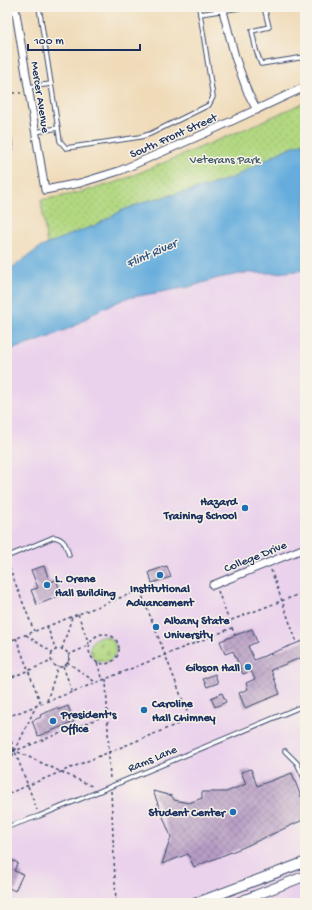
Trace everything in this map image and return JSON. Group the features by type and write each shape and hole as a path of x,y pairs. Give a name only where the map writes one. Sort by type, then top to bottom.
{"main road":[{"path":"196,903 305,862"},
{"path":"236,903 305,876"}],"street":[{"name":"Mercer Avenue","path":"15,7 45,190"},
{"path":"223,9 235,57 248,93 257,110"},
{"name":"South Front Street","path":"45,190 80,183 119,171 257,110 305,87"},
{"name":"College Drive","path":"214,584 305,548"}],"lane":[{"path":"38,7 60,141 66,148 140,137 150,134 209,105 213,98 199,7"},
{"path":"200,14 223,9 246,7"},
{"path":"264,7 269,27 252,31 261,64 305,57"},
{"path":"29,90 51,84"},
{"path":"35,132 58,128"},
{"path":"11,555 54,537 61,539 69,555"},
{"name":"Rams Lane","path":"7,827 39,816 305,705"},
{"path":"285,752 297,763 305,780"}],"path":[{"path":"7,93 16,94 29,90"},
{"path":"7,562 34,631"},
{"path":"268,563 297,643"},
{"path":"214,584 234,635"},
{"path":"7,642 140,590 190,718 7,794"},
{"path":"229,621 305,592"},
{"path":"78,614 89,645 89,655 97,663 103,680"},
{"path":"62,649 72,616"},
{"path":"47,626 56,650"},
{"path":"7,717 232,628"},
{"path":"68,655 89,645 98,634 109,634 117,641 119,646 117,656 110,663 97,663"},
{"path":"25,635 53,653"},
{"path":"16,638 41,704"},
{"path":"62,649 67,652 69,658 63,666 58,666 54,664 51,656 56,650 62,649"},
{"path":"7,679 52,660"},
{"path":"67,662 96,683"},
{"path":"46,701 58,666"},
{"path":"63,666 72,691"},
{"path":"7,767 36,706"},
{"path":"7,754 107,715"},
{"path":"7,730 39,816"},
{"path":"7,747 101,790"}],"shaded area":[{"name":"Albany State University","path":"305,270 305,903 7,903 7,351 47,338 74,326 99,310 127,298 189,287 218,278 246,273 277,273"}],"green space":[{"name":"Veterans Park","path":"305,102 305,142 286,149 234,177 205,187 147,201 121,211 96,225 47,245 41,200 98,188 117,182 245,129"},
{"path":"103,636 112,640 116,649 112,658 103,662 94,658 90,649 94,640"}],"water":[{"name":"Flint River","path":"305,142 305,270 277,273 246,273 218,278 189,287 127,298 99,310 74,326 47,338 7,351 7,270 39,248 96,225 121,211 147,201 205,187 234,177 286,149"}],"building":[{"path":"7,132 11,132 13,150 7,151"},
{"name":"L. Orene Hall Building","path":"44,566 50,582 56,580 62,595 37,605 31,590 38,588 31,570"},
{"name":"Institutional Advancement","path":"167,566 171,577 152,583 149,572"},
{"name":"Gibson Hall","path":"252,629 257,642 248,646 254,660 305,640 305,656 271,670 280,694 245,708 239,693 248,689 246,683 255,679 251,671 243,674 233,651 225,654 220,641"},
{"path":"215,674 218,683 207,687 203,679"},
{"path":"222,693 226,702 215,707 211,698"},
{"name":"President's Office","path":"68,706 74,722 38,736 32,721 41,717 40,715 57,708 58,710"},
{"name":"Student Center","path":"251,769 257,786 292,773 301,797 305,800 305,819 244,847 194,867 188,854 162,864 171,837 153,791 172,796 174,800 189,803 202,798 202,792 226,792 246,784 241,772"},
{"path":"7,858 18,863 14,871 23,874 15,891 7,887"}],"place":[{"name":"Hazard Training School","path":"245,508"},
{"name":"Institutional Advancement","path":"160,575"},
{"name":"L. Orene Hall Building","path":"47,585"},
{"name":"Albany State University","path":"156,627"},
{"name":"Gibson Hall","path":"248,667"},
{"name":"Caroline Hall Chimney","path":"144,710"},
{"name":"President's Office","path":"53,721"},
{"name":"Student Center","path":"233,812"}]}
